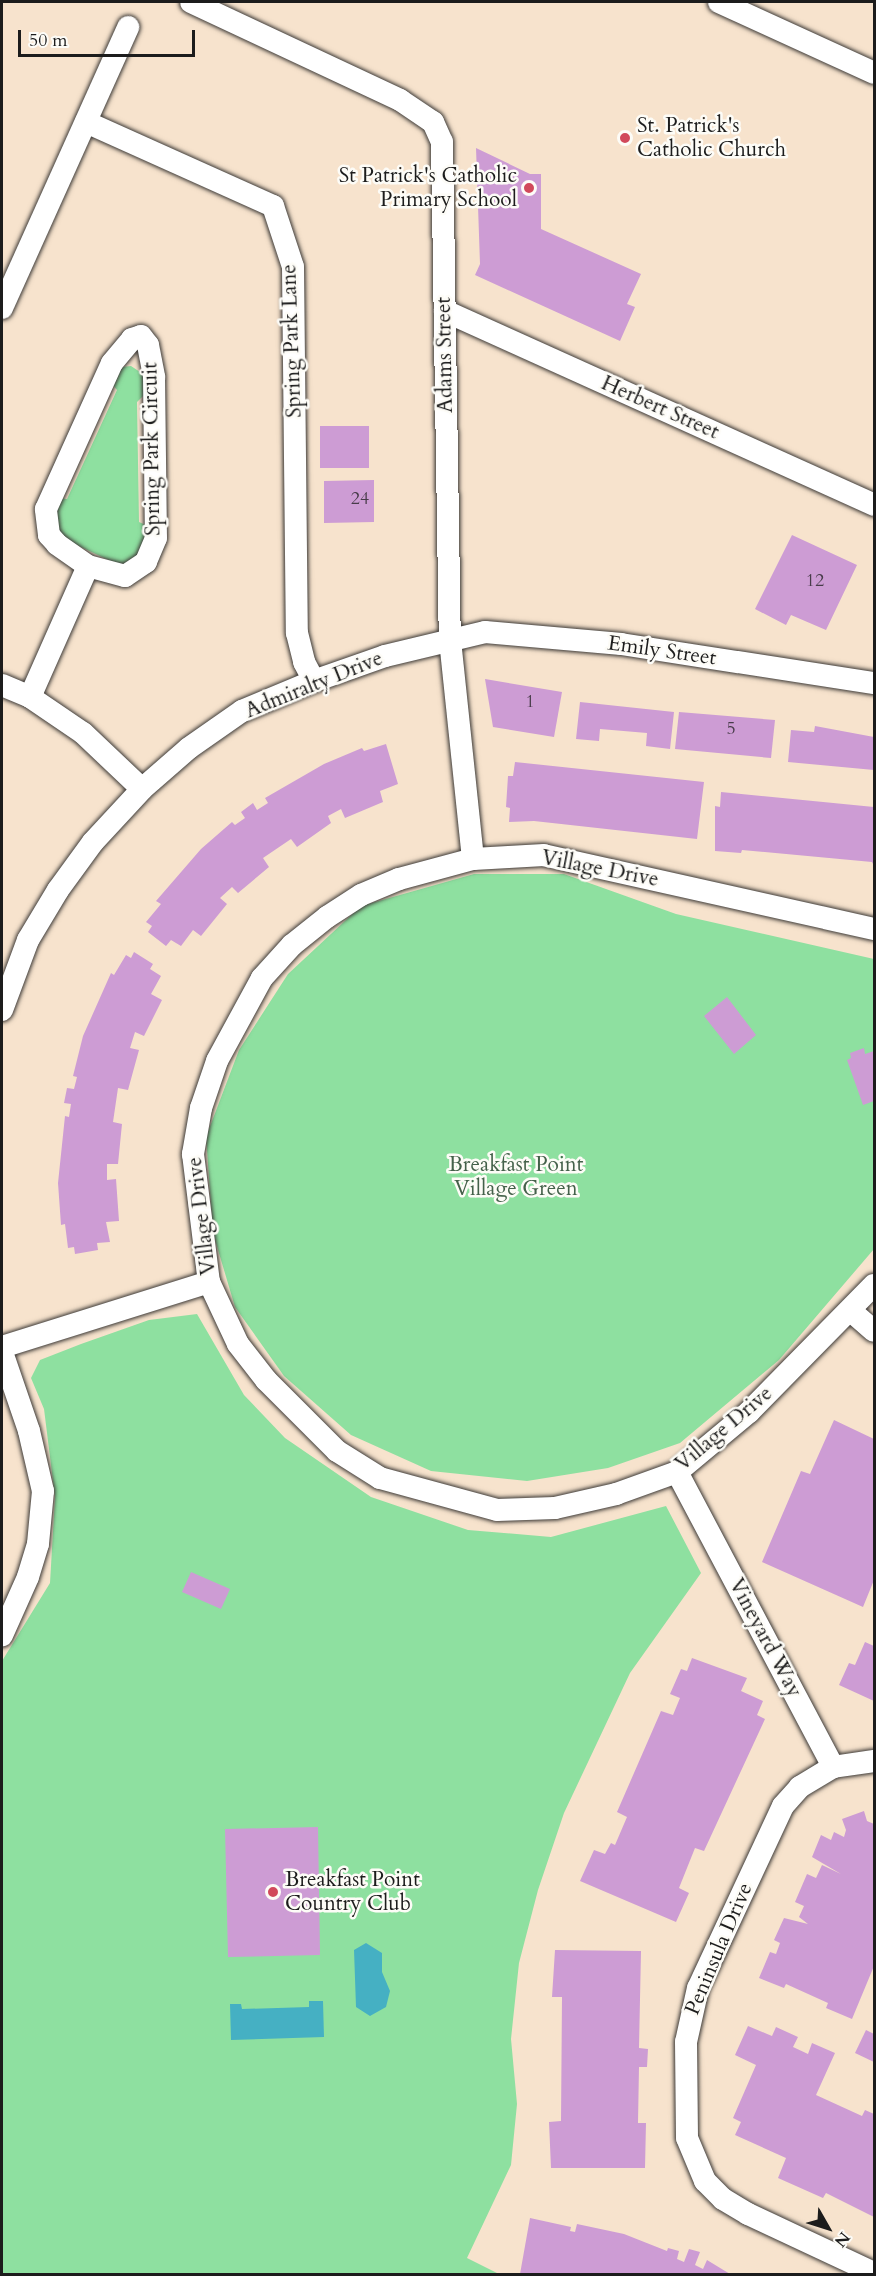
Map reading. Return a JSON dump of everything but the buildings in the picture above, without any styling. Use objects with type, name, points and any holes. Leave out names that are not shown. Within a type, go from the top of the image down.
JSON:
[{"type":"street","name":"Adams Street","points":[[191,2],[400,100],[434,122],[442,142],[450,640],[473,859]]},
{"type":"street","points":[[719,2],[874,73]]},
{"type":"street","points":[[2,309],[128,27]]},
{"type":"street","name":"Spring Park Lane","points":[[86,122],[273,206],[293,267],[297,633],[304,662],[314,681]]},
{"type":"street","name":"Herbert Street","points":[[445,311],[874,505]]},
{"type":"street","name":"Spring Park Circuit","points":[[141,336],[148,345],[154,377],[156,538],[146,562],[126,576],[88,566],[49,535],[46,509],[112,363],[132,339],[141,336]]},
{"type":"street","points":[[30,697],[88,566]]},
{"type":"street","name":"Emily Street","points":[[450,640],[485,632],[545,636],[874,683]]},
{"type":"street","name":"Admiralty Drive","points":[[2,1010],[28,940],[58,890],[93,842],[142,789],[189,748],[242,711],[314,681],[385,656],[450,640]]},
{"type":"street","points":[[2,685],[30,697],[83,733],[142,789]]},
{"type":"street","name":"Village Drive","points":[[874,928],[544,855],[473,859],[399,879],[361,895],[292,945],[262,978],[217,1061],[201,1108],[193,1154],[208,1282],[238,1344],[266,1380],[337,1451],[380,1478],[497,1510],[555,1508],[616,1494],[677,1472],[749,1412],[874,1285]]},
{"type":"street","points":[[2,1347],[208,1282]]},
{"type":"street","points":[[850,1311],[874,1331]]},
{"type":"street","points":[[2,1352],[29,1431],[43,1491],[38,1544],[2,1635]]},
{"type":"street","name":"Vineyard Way","points":[[677,1472],[833,1767]]},
{"type":"street","points":[[833,1767],[874,1761]]},
{"type":"street","name":"Peninsula Drive","points":[[833,1767],[800,1787],[783,1806],[698,1988],[686,2042],[687,2138],[705,2181],[723,2199],[874,2273]]},
{"type":"green space","points":[[131,366],[146,376],[147,392],[137,402],[139,522],[148,526],[147,549],[129,563],[119,565],[64,539],[56,531],[57,498],[67,499],[117,390],[112,384],[122,367]]},
{"type":"green space","name":"Breakfast Point Village Green","points":[[474,874],[564,874],[676,914],[874,959],[874,1249],[779,1360],[680,1443],[608,1468],[527,1481],[431,1471],[351,1435],[284,1376],[235,1307],[213,1233],[206,1137],[239,1050],[288,974],[361,906]]},
{"type":"green space","points":[[197,1314],[244,1395],[285,1438],[371,1497],[468,1530],[551,1537],[666,1506],[701,1573],[630,1673],[564,1813],[538,1890],[519,1963],[511,2039],[517,2104],[511,2165],[467,2258],[499,2274],[2,2274],[2,1661],[50,1583],[55,1497],[44,1409],[31,1378],[40,1360],[81,1344],[149,1320]]},
{"type":"water","points":[[366,1943],[382,1953],[382,1972],[390,1991],[386,2007],[370,2016],[356,2007],[354,1950]]},
{"type":"water","points":[[309,2001],[323,2001],[324,2037],[231,2040],[230,2004],[241,2004],[242,2009],[309,2007]]},
{"type":"place","name":"St. Patrick's Catholic Church","points":[[625,138]]},
{"type":"place","name":"St Patrick's Catholic Primary School","points":[[529,188]]},
{"type":"place","name":"Breakfast Point Country Club","points":[[273,1892]]}]
